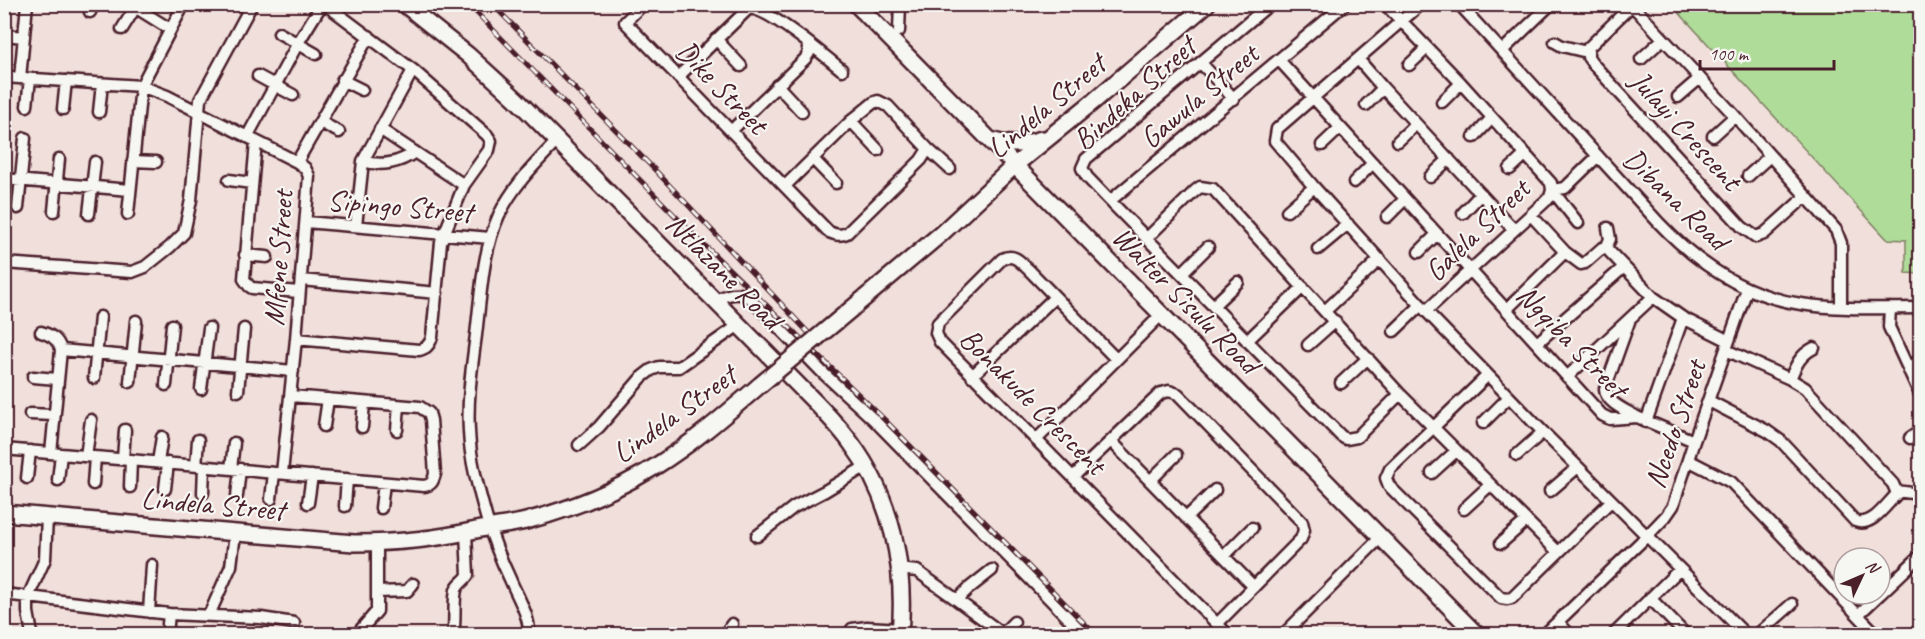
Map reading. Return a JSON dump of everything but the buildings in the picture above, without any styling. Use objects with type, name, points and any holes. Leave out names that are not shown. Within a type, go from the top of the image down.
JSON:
[{"type":"street","points":[[27,4],[24,37],[27,106]]},
{"type":"street","points":[[128,214],[141,86],[184,4]]},
{"type":"street","points":[[4,263],[126,272],[139,270],[179,239],[188,222],[197,111],[200,100],[252,4]]},
{"type":"street","points":[[296,339],[424,349],[430,342],[441,242],[464,185],[489,150],[491,141],[412,70],[323,4],[298,43],[275,86],[252,140],[252,183],[243,275],[249,286],[299,292]]},
{"type":"street","name":"Ntlazane Road","points":[[404,4],[494,78],[558,140],[740,325],[850,441],[866,466],[888,516],[897,551],[902,585],[900,632]]},
{"type":"street","name":"Dike Street","points":[[643,4],[625,22],[829,232],[840,236],[847,232],[927,154],[928,149]]},
{"type":"street","name":"Walter Sisulu Road","points":[[856,4],[1476,634]]},
{"type":"street","points":[[899,31],[900,4]]},
{"type":"street","name":"Lindela Street","points":[[4,513],[377,543],[466,533],[525,521],[597,497],[635,479],[693,441],[942,233],[1015,165],[1207,4]]},
{"type":"street","name":"Bindeka Street","points":[[1270,4],[1086,159],[1082,168],[1110,201],[1341,436],[1346,439],[1357,437],[1400,394]]},
{"type":"street","name":"Gawula Street","points":[[1110,201],[1345,4]]},
{"type":"street","points":[[1385,4],[1401,22]]},
{"type":"street","points":[[1422,4],[1277,129],[1275,137],[1278,147],[1424,308],[1509,397],[1745,634]]},
{"type":"street","name":"Dibana Road","points":[[1459,4],[1677,242],[1711,269],[1747,289],[1779,300],[1841,308],[1920,308]]},
{"type":"street","points":[[1555,42],[1587,52],[1592,42],[1631,5],[1735,116],[1834,227],[1840,238],[1841,308]]},
{"type":"street","points":[[122,30],[135,6],[170,29]]},
{"type":"street","points":[[1502,51],[1544,7]]},
{"type":"street","points":[[678,77],[748,9],[753,8],[766,14],[807,42],[842,70]]},
{"type":"street","name":"Galela Street","points":[[1395,331],[1471,270],[1550,197],[1552,190],[1551,183],[1526,154],[1401,22]]},
{"type":"street","points":[[279,33],[316,54]]},
{"type":"street","points":[[4,35],[24,37]]},
{"type":"street","points":[[297,162],[369,36]]},
{"type":"street","points":[[716,39],[741,66]]},
{"type":"street","points":[[1641,59],[1663,39]]},
{"type":"street","points":[[731,131],[805,59],[808,53],[807,42]]},
{"type":"street","points":[[1409,65],[1426,49]]},
{"type":"street","name":"Julayi Crescent","points":[[1587,52],[1593,64],[1747,232],[1756,237],[1764,234],[1806,196]]},
{"type":"street","points":[[1359,59],[1514,230]]},
{"type":"street","name":"Ngqiba Street","points":[[1280,60],[1602,415],[1610,420],[1642,420],[1694,441]]},
{"type":"street","points":[[1201,63],[1234,99]]},
{"type":"street","points":[[356,226],[363,161],[412,70]]},
{"type":"street","points":[[258,76],[293,95]]},
{"type":"street","points":[[4,77],[141,86]]},
{"type":"street","points":[[1678,97],[1700,78]]},
{"type":"street","points":[[342,80],[362,90]]},
{"type":"street","points":[[63,109],[66,81]]},
{"type":"street","points":[[1442,102],[1461,83]]},
{"type":"street","points":[[99,112],[102,84]]},
{"type":"street","points":[[777,85],[802,112]]},
{"type":"street","name":"Mfene Street","points":[[141,86],[197,111],[297,162],[305,168],[309,176],[291,396],[278,473],[271,499]]},
{"type":"street","points":[[1366,105],[1383,88]]},
{"type":"street","points":[[785,186],[851,121],[878,101],[888,106],[950,169]]},
{"type":"street","points":[[1713,136],[1735,116]]},
{"type":"street","points":[[1474,137],[1492,118]]},
{"type":"street","points":[[851,121],[878,150]]},
{"type":"street","points":[[320,122],[339,132]]},
{"type":"street","points":[[1398,141],[1416,124]]},
{"type":"street","points":[[1322,145],[1340,128]]},
{"type":"street","points":[[380,129],[464,185]]},
{"type":"street","points":[[18,208],[25,138]]},
{"type":"street","points":[[990,140],[1018,146],[1048,138]]},
{"type":"street","points":[[529,634],[527,620],[490,528],[473,466],[469,430],[474,349],[484,263],[490,238],[514,189],[558,140]]},
{"type":"street","points":[[363,161],[397,162],[415,152]]},
{"type":"street","name":"Galela Street","points":[[1509,169],[1526,154]]},
{"type":"street","points":[[1578,223],[1552,190],[1565,188],[1598,156]]},
{"type":"street","points":[[1748,176],[1770,156]]},
{"type":"street","points":[[54,211],[59,159]]},
{"type":"street","points":[[813,159],[836,183]]},
{"type":"street","points":[[1430,177],[1449,159]]},
{"type":"street","points":[[133,161],[156,162]]},
{"type":"street","points":[[89,214],[95,162]]},
{"type":"street","points":[[1354,182],[1372,163]]},
{"type":"street","points":[[4,179],[130,190]]},
{"type":"street","points":[[229,180],[252,183]]},
{"type":"street","points":[[1147,238],[1200,187],[1209,187],[1218,193],[1400,394],[1558,552]]},
{"type":"street","points":[[1287,211],[1314,188]]},
{"type":"street","points":[[1463,213],[1481,194]]},
{"type":"street","points":[[1387,217],[1405,199]]},
{"type":"street","points":[[1531,215],[1565,252],[1581,264],[1605,248],[1610,239],[1608,228]]},
{"type":"street","name":"Sipingo Street","points":[[306,222],[490,238]]},
{"type":"street","points":[[1318,249],[1348,224]]},
{"type":"street","points":[[1419,252],[1437,234]]},
{"type":"street","points":[[1182,273],[1208,247]]},
{"type":"street","points":[[1605,248],[1653,297],[1683,318],[1790,379],[1811,394],[1893,484],[1896,495],[1871,520],[1864,523],[1855,521],[1781,441],[1767,431],[1709,401]]},
{"type":"street","points":[[1507,309],[1565,252]]},
{"type":"street","points":[[245,255],[267,257]]},
{"type":"street","name":"Bonakude Crescent","points":[[1116,359],[1016,258],[1008,256],[1002,259],[938,323],[937,328],[936,337],[972,376],[1074,476],[1227,634]]},
{"type":"street","points":[[1325,310],[1380,259]]},
{"type":"street","points":[[1537,344],[1624,267]]},
{"type":"street","points":[[301,280],[437,293]]},
{"type":"street","points":[[1213,306],[1238,282]]},
{"type":"street","points":[[1247,341],[1303,286]]},
{"type":"street","name":"Ncedo Street","points":[[1545,634],[1647,536],[1673,506],[1747,289]]},
{"type":"street","points":[[715,301],[733,294],[749,297],[822,372],[873,419],[1084,634]]},
{"type":"street","points":[[972,376],[1055,297]]},
{"type":"street","points":[[1567,377],[1653,297]]},
{"type":"street","points":[[1890,308],[1889,327],[1920,394]]},
{"type":"street","points":[[1036,440],[1162,314]]},
{"type":"street","points":[[94,378],[100,317]]},
{"type":"street","points":[[1630,319],[1605,394],[1642,420],[1683,318]]},
{"type":"street","points":[[130,382],[136,321]]},
{"type":"street","points":[[1308,345],[1335,321]]},
{"type":"street","points":[[166,385],[172,325]]},
{"type":"street","points":[[579,445],[599,427],[642,377],[651,370],[659,367],[679,367],[740,325]]},
{"type":"street","points":[[201,388],[209,328]]},
{"type":"street","points":[[238,392],[244,330]]},
{"type":"street","points":[[41,332],[55,338],[61,350],[54,416],[58,480]]},
{"type":"street","points":[[1790,379],[1798,361],[1814,348]]},
{"type":"street","points":[[61,350],[292,371]]},
{"type":"street","points":[[1341,383],[1368,358]]},
{"type":"street","points":[[1909,371],[1920,359]]},
{"type":"street","points":[[1488,375],[1432,426],[1390,469],[1386,478],[1389,486],[1504,599],[1512,598],[1611,501]]},
{"type":"street","points":[[33,377],[57,378]]},
{"type":"street","points":[[1074,476],[1161,393],[1169,391],[1178,394],[1302,522],[1304,530],[1301,539],[1217,624]]},
{"type":"street","points":[[4,448],[384,483],[424,486],[432,483],[435,474],[429,413],[420,408],[291,396]]},
{"type":"street","points":[[1483,423],[1509,397]]},
{"type":"street","points":[[324,426],[328,399]]},
{"type":"street","points":[[362,427],[364,403]]},
{"type":"street","points":[[397,430],[399,406]]},
{"type":"street","points":[[30,414],[54,416]]},
{"type":"street","points":[[91,420],[93,484]]},
{"type":"street","points":[[125,430],[130,487]]},
{"type":"street","points":[[1910,438],[1920,431]]},
{"type":"street","points":[[1517,455],[1543,432]]},
{"type":"street","points":[[162,436],[165,489]]},
{"type":"street","points":[[198,440],[203,493]]},
{"type":"street","points":[[1111,441],[1254,587]]},
{"type":"street","points":[[234,443],[237,496]]},
{"type":"street","points":[[27,478],[30,451]]},
{"type":"street","points":[[1432,473],[1456,451]]},
{"type":"street","points":[[1150,481],[1176,455]]},
{"type":"street","points":[[1688,460],[1731,482],[1876,634]]},
{"type":"street","points":[[757,536],[794,507],[866,466]]},
{"type":"street","points":[[1550,491],[1578,467]]},
{"type":"street","points":[[309,502],[312,476]]},
{"type":"street","points":[[345,506],[347,479]]},
{"type":"street","points":[[381,508],[384,483]]},
{"type":"street","points":[[1464,509],[1490,485]]},
{"type":"street","points":[[1186,518],[1215,490]]},
{"type":"street","points":[[1896,491],[1920,494]]},
{"type":"street","points":[[32,634],[28,597],[45,559],[47,517]]},
{"type":"street","points":[[1501,543],[1526,521]]},
{"type":"street","points":[[1224,556],[1252,528]]},
{"type":"street","points":[[208,615],[231,566],[236,533]]},
{"type":"street","points":[[453,634],[457,587],[468,578],[466,533]]},
{"type":"street","points":[[1284,634],[1381,537]]},
{"type":"street","points":[[357,634],[377,611],[377,543]]},
{"type":"street","points":[[1892,583],[1920,556]]},
{"type":"street","points":[[149,612],[152,565]]},
{"type":"street","points":[[907,570],[917,571],[1003,634],[1014,622]]},
{"type":"street","points":[[957,600],[992,570]]},
{"type":"street","points":[[1620,632],[1650,598],[1680,570]]},
{"type":"street","points":[[377,591],[407,591],[413,584]]},
{"type":"street","points":[[4,594],[149,612],[261,618],[294,623]]},
{"type":"street","points":[[1650,598],[1685,634]]},
{"type":"street","points":[[1758,634],[1792,604]]},
{"type":"street","points":[[1858,615],[1867,606]]},
{"type":"street","points":[[167,634],[170,614]]},
{"type":"street","points":[[1558,622],[1569,634]]},
{"type":"street","points":[[725,634],[732,624]]},
{"type":"street","points":[[852,629],[867,627],[900,632]]},
{"type":"green space","points":[[1672,5],[1920,5],[1920,274],[1906,273],[1906,240],[1887,239]]},
{"type":"railway","points":[[468,4],[691,232],[885,420],[1095,634]]},
{"type":"railway","points":[[492,4],[655,170],[821,346]]}]
